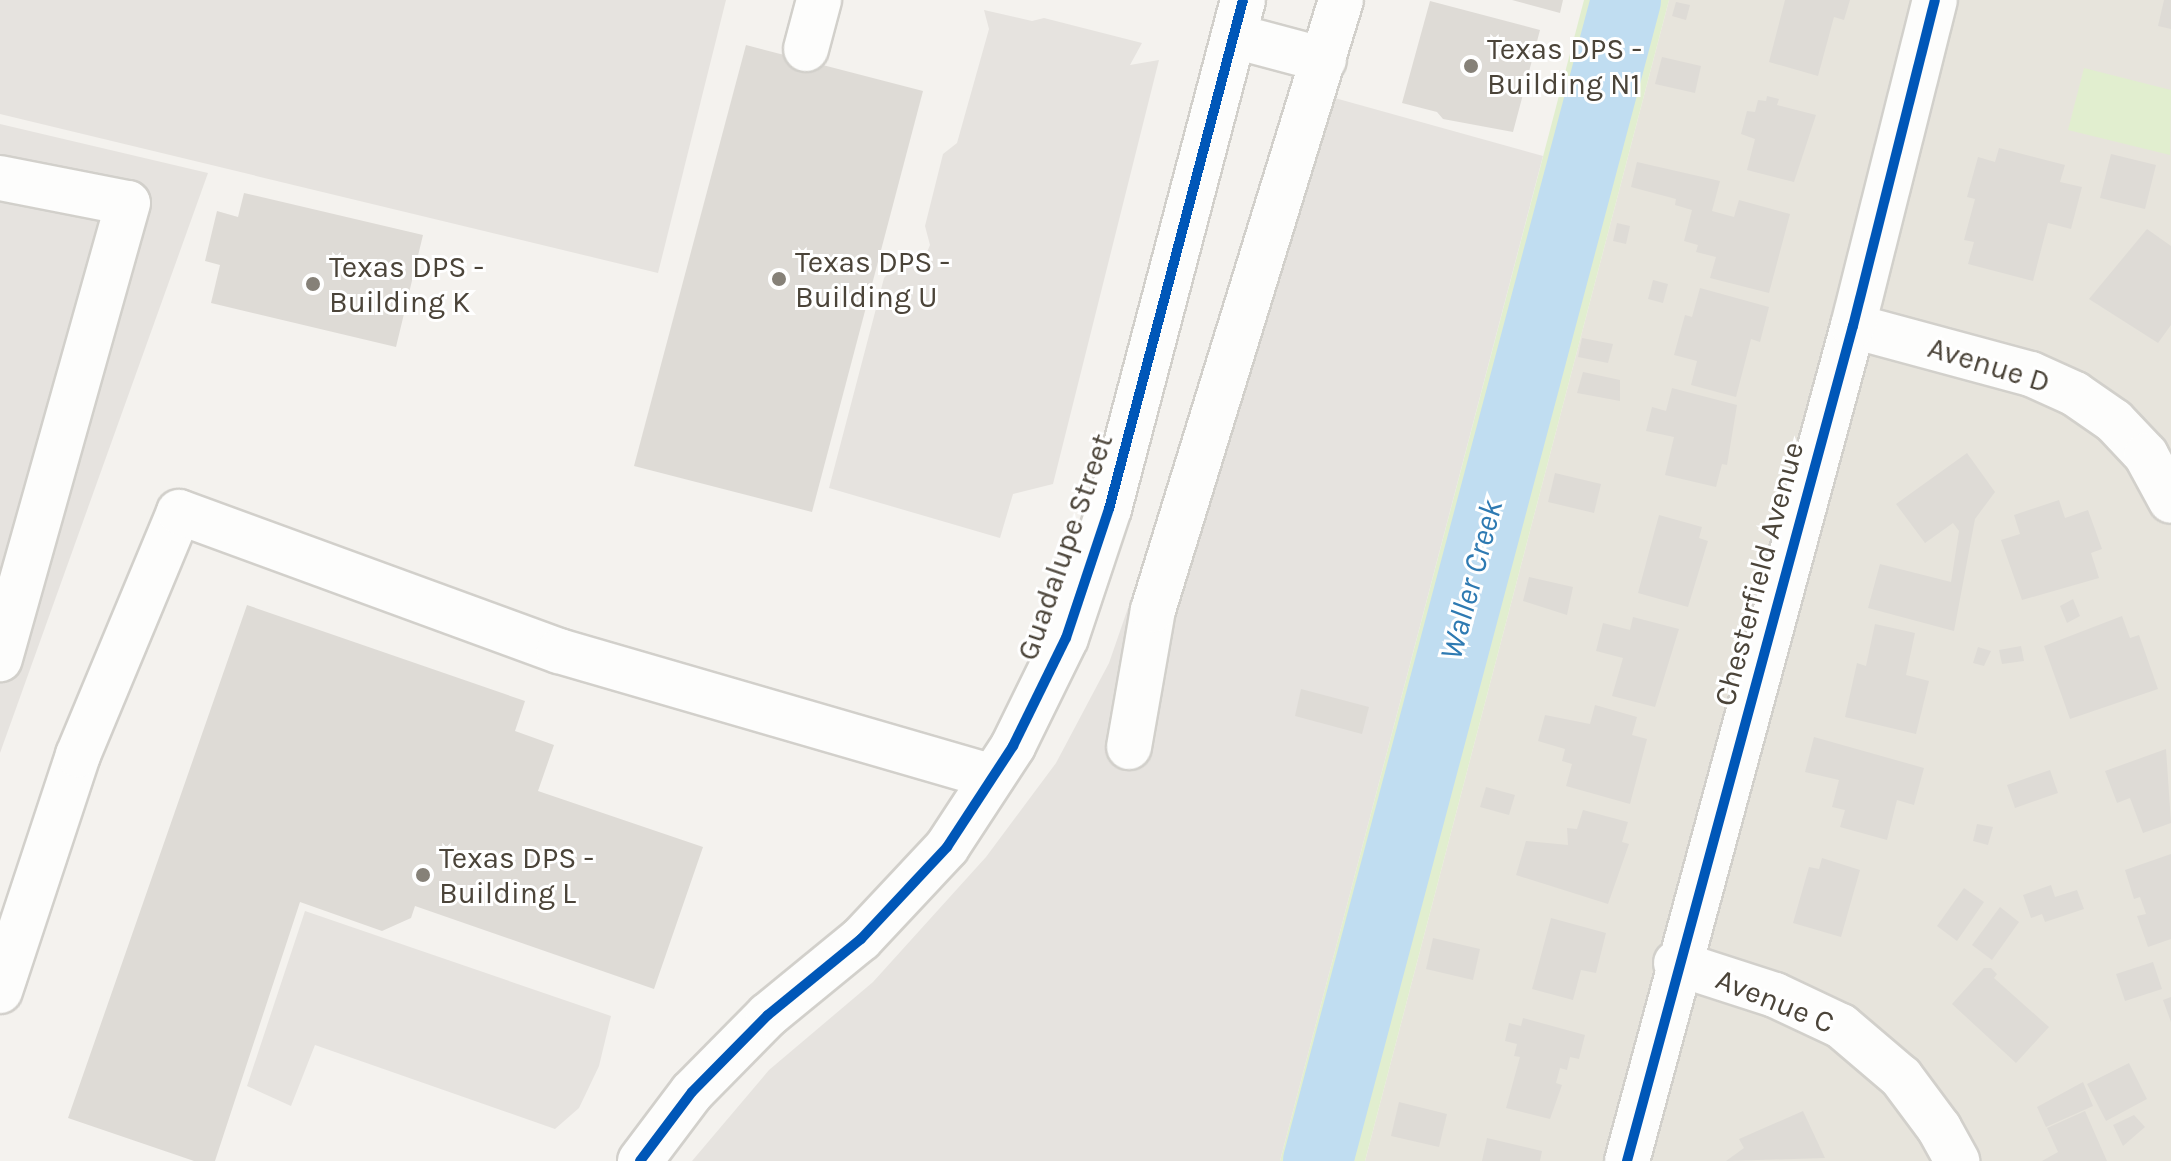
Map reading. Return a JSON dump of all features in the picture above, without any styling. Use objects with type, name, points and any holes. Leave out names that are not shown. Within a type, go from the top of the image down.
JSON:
[{"type":"street","points":[[806,49],[819,0]]},
{"type":"street","points":[[1129,747],[1153,610],[1341,0]]},
{"type":"street","name":"Chesterfield Avenue","points":[[1627,1161],[1676,963],[1853,326],[1935,0]]},
{"type":"street","points":[[1238,18],[1324,60]]},
{"type":"street","name":"Guadalupe Street","points":[[640,1161],[692,1092],[768,1015],[861,939],[947,847],[992,777],[1066,638],[1109,509],[1238,18]]},
{"type":"street","points":[[0,178],[128,203],[13,559],[0,659]]},
{"type":"street","name":"Avenue D","points":[[1853,326],[2031,374],[2075,394],[2114,421],[2146,455],[2171,501]]},
{"type":"street","points":[[0,991],[78,755],[179,512],[559,651],[992,777]]},
{"type":"street","name":"Avenue C","points":[[1676,963],[1775,995],[1841,1026],[1901,1077],[1939,1128],[1957,1161]]},
{"type":"shaded area","points":[[0,0],[726,0],[658,273],[0,114]]},
{"type":"shaded area","points":[[1669,0],[2171,0],[2171,1161],[1365,1161]]},
{"type":"shaded area","points":[[984,10],[1032,21],[1044,18],[1142,43],[1130,65],[1159,60],[1053,484],[1013,494],[1000,538],[829,488],[884,278],[892,269],[925,257],[930,245],[925,226],[943,154],[957,143],[989,29]]},
{"type":"shaded area","points":[[1324,95],[1543,156],[1280,1161],[692,1161],[769,1070],[873,982],[986,857],[1056,763],[1109,663],[1128,608],[1163,617]]},
{"type":"shaded area","points":[[0,124],[208,173],[0,753]]},
{"type":"shaded area","points":[[305,911],[611,1016],[599,1066],[579,1108],[555,1129],[315,1045],[291,1106],[247,1086]]},
{"type":"green space","points":[[1584,0],[1669,0],[1365,1161],[1280,1161]]},
{"type":"green space","points":[[2084,68],[2171,90],[2170,155],[2068,130]]},
{"type":"building","points":[[1512,0],[1563,0],[1560,13]]},
{"type":"building","points":[[1785,0],[1850,0],[1844,20],[1834,17],[1818,76],[1769,62]]},
{"type":"building","points":[[2164,0],[2171,0],[2171,29],[2158,26]]},
{"type":"building","name":"Texas DPS - Building N1","points":[[1430,1],[1540,30],[1513,132],[1443,119],[1437,112],[1402,103]]},
{"type":"building","points":[[1676,2],[1690,5],[1686,20],[1672,16]]},
{"type":"building","name":"Texas DPS - Building U","points":[[746,45],[923,91],[812,512],[634,466]]},
{"type":"building","points":[[1662,57],[1701,66],[1695,93],[1655,84]]},
{"type":"building","points":[[1767,96],[1779,99],[1777,105],[1816,115],[1794,182],[1747,170],[1755,139],[1741,134],[1747,111],[1755,112],[1758,100],[1766,101]]},
{"type":"building","points":[[1999,148],[2065,165],[2060,182],[2082,187],[2071,229],[2048,223],[2033,281],[1968,264],[1974,242],[1964,240],[1975,199],[1967,197],[1978,157],[1995,162]]},
{"type":"building","points":[[2111,154],[2156,165],[2145,209],[2100,198]]},
{"type":"building","points":[[1637,162],[1720,181],[1712,211],[1734,217],[1739,200],[1790,214],[1769,293],[1710,278],[1716,257],[1696,252],[1698,245],[1684,241],[1692,210],[1675,205],[1676,199],[1631,187]]},
{"type":"building","name":"Texas DPS - Building K","points":[[244,193],[423,235],[396,347],[211,303],[220,265],[205,261],[217,211],[238,217]]},
{"type":"building","points":[[1617,223],[1630,226],[1626,244],[1613,241]]},
{"type":"building","points":[[2147,229],[2171,246],[2171,325],[2158,343],[2089,299]]},
{"type":"building","points":[[1653,280],[1668,284],[1663,303],[1648,299]]},
{"type":"building","points":[[1700,288],[1769,307],[1760,342],[1751,339],[1736,397],[1691,385],[1697,361],[1674,355],[1685,315],[1692,317]]},
{"type":"building","points":[[1582,338],[1613,344],[1608,363],[1578,357]]},
{"type":"building","points":[[1583,372],[1620,380],[1620,401],[1577,393]]},
{"type":"building","points":[[1672,388],[1737,405],[1727,465],[1722,464],[1716,487],[1665,475],[1674,437],[1646,431],[1652,407],[1666,411]]},
{"type":"building","points":[[1967,453],[1995,492],[1975,519],[1954,631],[1868,608],[1880,564],[1951,582],[1959,531],[1953,523],[1925,543],[1896,504]]},
{"type":"building","points":[[1555,473],[1601,484],[1594,513],[1548,502]]},
{"type":"building","points":[[2059,500],[2065,518],[2088,510],[2102,549],[2091,553],[2099,578],[2022,600],[2001,540],[2020,534],[2014,515]]},
{"type":"building","points":[[1659,515],[1702,527],[1699,538],[1708,541],[1688,607],[1638,593]]},
{"type":"building","points":[[1529,577],[1573,587],[1567,615],[1523,601]]},
{"type":"building","points":[[2073,599],[2080,616],[2067,623],[2060,606]]},
{"type":"building","name":"Texas DPS - Building L","points":[[247,605],[525,701],[515,731],[554,745],[538,791],[703,847],[654,989],[415,906],[411,918],[382,931],[300,902],[215,1161],[194,1161],[68,1118]]},
{"type":"building","points":[[2122,616],[2130,638],[2139,635],[2158,689],[2070,719],[2044,646]]},
{"type":"building","points":[[1633,617],[1679,629],[1655,707],[1612,696],[1623,658],[1596,651],[1603,623],[1630,630]]},
{"type":"building","points":[[1875,624],[1915,633],[1906,675],[1929,681],[1916,734],[1845,717],[1857,663],[1866,666]]},
{"type":"building","points":[[2021,646],[2024,661],[2002,664],[1999,650]]},
{"type":"building","points":[[1978,647],[1991,651],[1984,666],[1973,663]]},
{"type":"building","points":[[1301,689],[1369,707],[1362,734],[1295,716]]},
{"type":"building","points":[[1595,705],[1637,717],[1632,735],[1647,739],[1630,804],[1566,786],[1572,764],[1562,761],[1565,749],[1538,741],[1545,715],[1590,724]]},
{"type":"building","points":[[1814,737],[1924,768],[1914,805],[1897,800],[1887,840],[1840,827],[1845,810],[1832,807],[1839,780],[1805,772]]},
{"type":"building","points":[[2166,749],[2171,823],[2143,833],[2130,798],[2117,803],[2105,771]]},
{"type":"building","points":[[2050,770],[2058,793],[2015,808],[2007,785]]},
{"type":"building","points":[[1486,787],[1515,795],[1509,815],[1480,807]]},
{"type":"building","points":[[1583,810],[1628,822],[1622,842],[1629,844],[1608,904],[1516,875],[1526,841],[1568,845],[1567,828],[1577,829]]},
{"type":"building","points":[[1977,824],[1993,827],[1988,845],[1973,841]]},
{"type":"building","points":[[2171,854],[2171,939],[2148,947],[2137,916],[2146,914],[2140,897],[2134,899],[2125,870]]},
{"type":"building","points":[[1822,858],[1860,870],[1841,937],[1793,923],[1809,867],[1819,869]]},
{"type":"building","points":[[2051,885],[2055,897],[2077,890],[2084,909],[2045,922],[2042,914],[2031,918],[2023,895]]},
{"type":"building","points":[[1964,888],[1984,902],[1957,941],[1937,926]]},
{"type":"building","points":[[2000,907],[2019,922],[1992,960],[1972,945]]},
{"type":"building","points":[[1551,918],[1606,933],[1596,973],[1581,970],[1573,1000],[1532,989]]},
{"type":"building","points":[[1433,938],[1480,949],[1473,980],[1426,969]]},
{"type":"building","points":[[2153,962],[2162,989],[2125,1001],[2116,974]]},
{"type":"building","points":[[1984,968],[1991,968],[1997,974],[1994,978],[2049,1027],[2016,1063],[1952,1004]]},
{"type":"building","points":[[2171,997],[2171,1022],[2163,1000]]},
{"type":"building","points":[[1523,1018],[1585,1035],[1579,1059],[1570,1057],[1567,1070],[1560,1068],[1556,1083],[1562,1085],[1550,1119],[1506,1108],[1520,1057],[1514,1056],[1517,1044],[1505,1041],[1509,1023],[1521,1026]]},
{"type":"building","points":[[2129,1063],[2147,1099],[2106,1121],[2087,1084]]},
{"type":"building","points":[[2083,1082],[2093,1106],[2046,1127],[2037,1107]]},
{"type":"building","points":[[1399,1102],[1447,1114],[1439,1147],[1391,1136]]},
{"type":"building","points":[[1803,1111],[1825,1158],[1726,1161],[1744,1148],[1739,1139]]},
{"type":"building","points":[[2085,1111],[2107,1161],[2042,1161],[2058,1152],[2047,1128]]},
{"type":"building","points":[[2134,1115],[2145,1127],[2123,1146],[2113,1125]]},
{"type":"building","points":[[1487,1138],[1542,1151],[1540,1161],[1482,1161]]},
{"type":"waterway","name":"Waller Creek","points":[[1318,1161],[1626,0]]},
{"type":"cycle path","points":[[640,1161],[692,1092],[768,1015],[861,939],[947,847],[1013,746],[1066,638],[1109,509],[1243,0]]},
{"type":"cycle path","points":[[1627,1161],[1853,326],[1935,0]]},
{"type":"place","name":"Texas DPS - Building N1","points":[[1471,66]]},
{"type":"place","name":"Texas DPS - Building U","points":[[779,279]]},
{"type":"place","name":"Texas DPS - Building K","points":[[313,284]]},
{"type":"place","name":"Texas DPS - Building L","points":[[423,875]]}]
